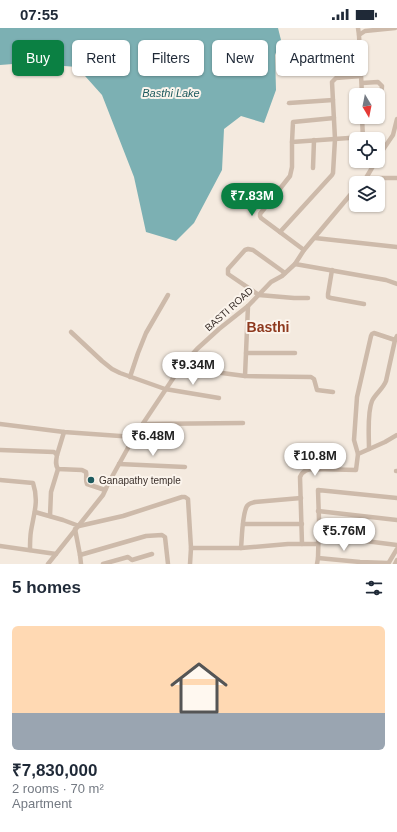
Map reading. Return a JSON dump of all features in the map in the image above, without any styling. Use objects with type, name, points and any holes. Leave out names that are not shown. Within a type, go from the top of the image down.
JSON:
[{"type":"street","points":[[358,28],[359,40]]},
{"type":"street","points":[[359,35],[365,31],[395,28]]},
{"type":"street","points":[[280,232],[333,173],[335,139],[332,82],[336,78],[361,76],[362,88]]},
{"type":"street","points":[[362,83],[378,82],[382,86],[382,88]]},
{"type":"street","points":[[288,103],[333,100]]},
{"type":"street","points":[[304,250],[261,218],[260,214],[290,176],[292,167],[293,122],[334,118]]},
{"type":"street","points":[[385,147],[393,135],[397,119]]},
{"type":"street","points":[[292,142],[349,138]]},
{"type":"street","points":[[313,168],[314,140]]},
{"type":"street","points":[[385,178],[397,178]]},
{"type":"street","name":"BASTI ROAD","points":[[79,526],[102,495],[134,437],[165,389],[183,365],[197,349],[219,329],[248,306],[264,288],[295,264],[304,250],[349,197]]},
{"type":"street","points":[[315,238],[397,247]]},
{"type":"street","points":[[285,273],[253,250],[248,249],[245,250],[228,269],[228,274],[259,295],[308,298]]},
{"type":"street","points":[[295,264],[386,280],[397,284]]},
{"type":"street","points":[[332,270],[328,296],[331,298],[364,304]]},
{"type":"street","points":[[130,377],[146,333],[168,295]]},
{"type":"street","points":[[245,376],[248,306]]},
{"type":"street","points":[[71,332],[112,369],[165,389],[218,398]]},
{"type":"street","points":[[302,544],[300,477],[304,471],[308,469],[356,470],[358,454],[354,440],[357,397],[371,336],[374,333],[396,338],[386,381],[372,401],[369,411],[369,449]]},
{"type":"street","points":[[246,353],[295,353]]},
{"type":"street","points":[[183,365],[245,376],[311,377],[314,379],[317,390],[333,392]]},
{"type":"street","points":[[143,424],[243,423]]},
{"type":"street","points":[[0,424],[64,432],[134,437]]},
{"type":"street","points":[[50,516],[51,492],[58,469],[56,467],[57,455],[64,432]]},
{"type":"street","points":[[358,454],[397,435]]},
{"type":"street","points":[[0,450],[54,452],[57,455]]},
{"type":"street","points":[[119,464],[185,467]]},
{"type":"street","points":[[58,469],[82,470],[86,472],[87,484],[105,490]]},
{"type":"street","points":[[0,480],[33,483],[36,492],[36,504],[31,531],[30,550]]},
{"type":"street","points":[[317,564],[318,490],[397,498]]},
{"type":"street","points":[[48,564],[75,529],[79,526],[123,516],[186,497],[188,499],[191,548],[190,564]]},
{"type":"street","points":[[241,548],[245,510],[250,503],[301,498]]},
{"type":"street","points":[[318,511],[397,520]]},
{"type":"street","points":[[35,512],[79,526]]},
{"type":"street","points":[[243,524],[302,524]]},
{"type":"street","points":[[75,529],[81,564]]},
{"type":"street","points":[[80,555],[146,536],[162,535],[165,537],[168,564]]},
{"type":"street","points":[[318,535],[397,545]]},
{"type":"street","points":[[191,548],[241,548],[288,544],[318,544]]},
{"type":"street","points":[[0,546],[56,554]]},
{"type":"street","points":[[318,558],[388,563],[397,549]]},
{"type":"street","points":[[103,564],[128,557],[132,560],[152,554]]},
{"type":"street","points":[[395,564],[397,560]]},
{"type":"water","name":"Basthi Lake","points":[[0,28],[278,28],[281,40],[276,40],[276,90],[264,123],[241,116],[224,129],[222,170],[194,223],[176,241],[146,232],[134,177],[102,95],[85,76],[130,76],[130,40],[72,40],[72,67],[64,66],[64,40],[12,40],[12,64],[0,65]]},
{"type":"place","name":"Ganapathy temple","points":[[91,480]]},
{"type":"district","name":"Basthi","points":[[268,327]]}]
